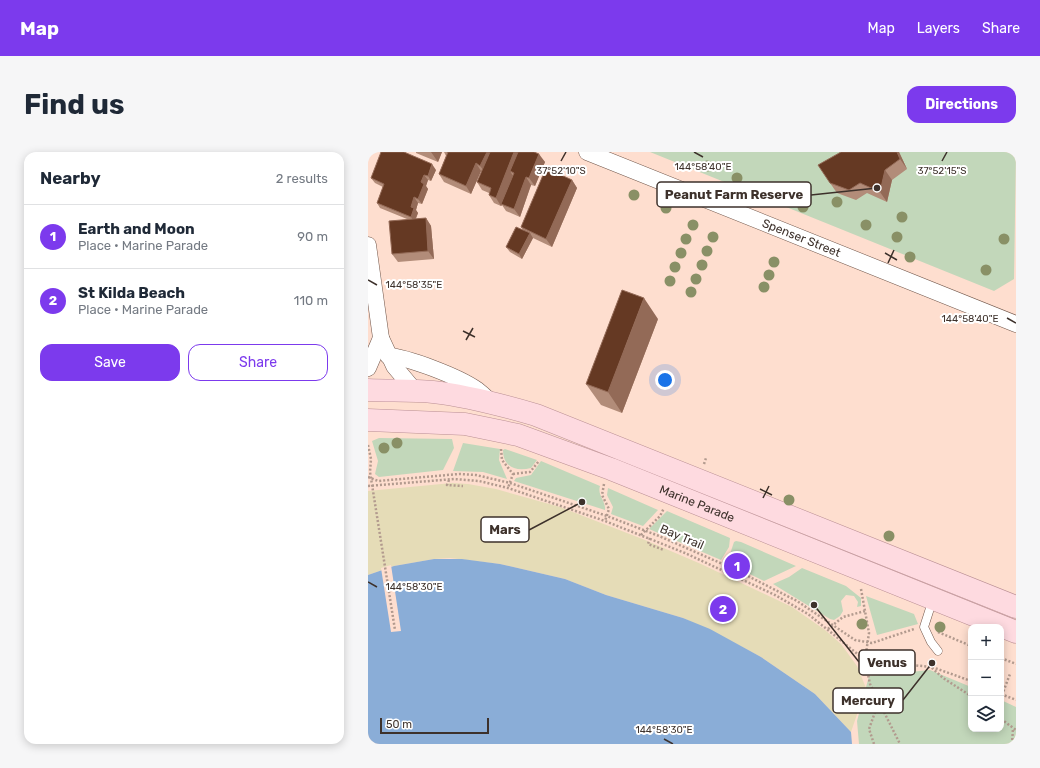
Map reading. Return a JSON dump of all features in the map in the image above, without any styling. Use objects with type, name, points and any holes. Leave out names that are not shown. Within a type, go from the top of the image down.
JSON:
[{"type":"main road","name":"Marine Parade","points":[[368,390],[415,391],[455,395],[491,402],[536,415],[1016,607]]},
{"type":"main road","name":"Marine Parade","points":[[368,420],[465,424],[518,435],[611,469],[1016,632]]},
{"type":"street","name":"Spenser Street","points":[[587,152],[1016,324]]},
{"type":"street","points":[[368,245],[381,338],[388,356],[397,371],[415,391]]},
{"type":"street","points":[[368,368],[381,338]]},
{"type":"street","name":"Marine Parade","points":[[388,356],[401,357],[460,381],[475,388],[491,402]]},
{"type":"lane","points":[[933,599],[924,627],[931,642],[938,651]]},
{"type":"path","points":[[368,444],[371,459],[370,472],[395,630]]},
{"type":"path","points":[[502,446],[502,460],[513,474]]},
{"type":"path","points":[[513,474],[530,472],[540,460]]},
{"type":"path","name":"Bay Trail","points":[[368,477],[378,481],[459,474],[476,475],[510,483],[644,530],[734,569],[797,601],[855,640],[869,643]]},
{"type":"path","points":[[508,488],[513,474]]},
{"type":"path","points":[[448,480],[447,485],[463,486]]},
{"type":"path","points":[[368,486],[448,480],[479,481],[508,488],[641,534],[775,595],[808,614],[865,660],[931,667],[968,680]]},
{"type":"path","points":[[604,484],[602,495],[609,506],[605,521]]},
{"type":"path","points":[[641,534],[660,516],[664,508]]},
{"type":"path","points":[[650,538],[648,544],[664,550]]},
{"type":"path","points":[[861,588],[869,633],[869,643],[865,660],[870,684],[900,744]]},
{"type":"path","points":[[828,629],[849,615],[865,611]]},
{"type":"path","points":[[869,643],[924,627],[968,645]]},
{"type":"path","points":[[1004,659],[1016,664]]},
{"type":"path","points":[[931,667],[943,678],[968,694]]},
{"type":"path","points":[[1004,689],[1010,674]]},
{"type":"path","points":[[1004,695],[1016,700]]},
{"type":"path","points":[[874,744],[869,729],[879,701]]},
{"type":"path","points":[[1004,721],[1014,729],[1012,744]]},
{"type":"green space","points":[[650,152],[1016,152],[1014,279],[994,291]]},
{"type":"green space","points":[[379,438],[452,439],[454,448],[443,470],[379,477],[375,474],[378,461],[372,441]]},
{"type":"green space","points":[[463,443],[500,449],[499,460],[507,479],[483,472],[453,471]]},
{"type":"green space","points":[[505,449],[537,460],[531,468],[516,469],[511,467],[505,461],[503,450]]},
{"type":"green space","points":[[541,461],[600,486],[599,489],[605,510],[514,481],[516,478],[531,475]]},
{"type":"green space","points":[[608,488],[658,510],[643,526],[611,514],[613,507],[607,495]]},
{"type":"green space","points":[[667,511],[730,538],[729,547],[721,560],[649,529]]},
{"type":"green space","points":[[736,541],[796,566],[764,581],[725,562],[729,557],[734,542]]},
{"type":"green space","points":[[802,568],[846,586],[861,598],[861,606],[857,607],[858,602],[854,596],[846,595],[841,601],[843,611],[840,616],[834,620],[830,619],[773,584],[789,577]]},
{"type":"green space","points":[[866,596],[914,614],[918,624],[877,635]]},
{"type":"green space","points":[[930,670],[968,686],[968,732],[1004,732],[1004,701],[1016,707],[1016,744],[859,744],[857,721],[869,676]]},
{"type":"sand","points":[[452,483],[496,489],[560,507],[645,540],[701,564],[792,607],[825,630],[841,644],[857,666],[866,688],[851,732],[815,694],[761,657],[683,618],[606,595],[565,579],[500,564],[450,558],[434,559],[394,566],[368,575],[368,491]]},
{"type":"water","points":[[434,559],[462,559],[500,564],[565,579],[606,595],[683,618],[710,629],[761,657],[815,694],[851,732],[852,744],[368,744],[368,575],[394,566]]},
{"type":"pier","points":[[391,565],[401,631],[391,632],[381,568]]},
{"type":"building","points":[[381,152],[404,152],[432,164],[428,176],[424,175],[421,182],[424,184],[418,199],[414,197],[411,207],[414,208],[411,217],[377,203],[384,184],[371,178]]},
{"type":"building","points":[[448,152],[487,152],[480,166],[476,163],[466,186],[439,174]]},
{"type":"building","points":[[490,152],[514,152],[496,198],[489,195],[491,188],[477,182]]},
{"type":"building","points":[[518,152],[534,152],[539,154],[529,178],[526,177],[514,209],[501,204],[514,173],[510,171]]},
{"type":"building","points":[[841,152],[897,152],[900,159],[885,170],[880,192],[860,183],[849,190],[830,183],[818,165]]},
{"type":"building","points":[[546,168],[572,180],[546,239],[521,227]]},
{"type":"building","points":[[426,218],[428,251],[392,254],[389,221]]},
{"type":"building","points":[[516,227],[530,233],[519,254],[506,247]]},
{"type":"building","points":[[622,290],[644,298],[608,392],[586,384]]},
{"type":"place","name":"Peanut Farm Reserve","points":[[877,188]]},
{"type":"place","name":"Mars","points":[[582,502]]},
{"type":"place","name":"Earth and Moon","points":[[737,566]]},
{"type":"place","name":"Venus","points":[[814,605]]},
{"type":"place","name":"St Kilda Beach","points":[[723,609]]},
{"type":"place","name":"Mercury","points":[[932,663]]}]
